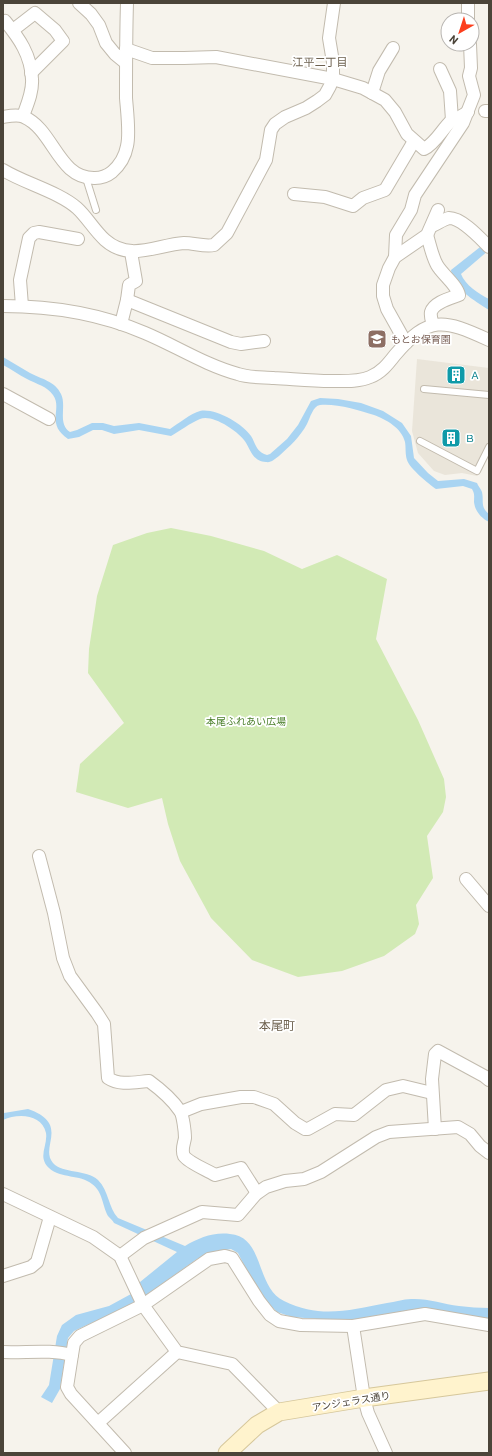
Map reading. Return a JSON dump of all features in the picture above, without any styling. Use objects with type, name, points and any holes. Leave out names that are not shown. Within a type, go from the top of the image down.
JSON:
[{"type":"street","points":[[79,3],[99,24],[106,43],[115,54],[126,63]]},
{"type":"street","points":[[3,117],[23,116],[38,126],[46,135],[62,160],[72,171],[86,178],[98,178],[109,174],[121,163],[128,144],[126,63],[127,3]]},
{"type":"street","points":[[3,170],[60,197],[77,208],[95,230],[107,241],[122,250],[139,252],[185,243],[210,246],[214,245],[223,238],[266,160],[271,130],[275,124],[306,108],[325,95],[333,79],[333,62],[329,38],[334,3]]},
{"type":"street","points":[[12,30],[35,13],[55,30],[63,41],[31,74]]},
{"type":"street","points":[[3,22],[5,21],[19,38],[27,53],[32,87],[23,116]]},
{"type":"street","points":[[372,93],[379,71],[393,48]]},
{"type":"street","points":[[126,49],[152,58],[216,57],[333,79],[363,88],[386,100],[408,134],[424,149],[431,146],[444,127],[452,120],[468,112]]},
{"type":"street","points":[[395,257],[396,235],[411,210],[415,195],[463,123],[468,112],[474,95],[469,76],[471,68],[470,52]]},
{"type":"street","points":[[440,70],[450,91],[452,120]]},
{"type":"street","points":[[294,194],[325,197],[353,206],[363,198],[385,190],[392,181],[414,141]]},
{"type":"street","points":[[433,325],[431,313],[434,307],[439,303],[459,295],[458,290],[437,264],[429,231],[438,210]]},
{"type":"street","points":[[406,343],[390,315],[383,296],[382,285],[395,257],[448,218],[461,222],[486,244]]},
{"type":"street","points":[[22,306],[20,280],[30,238],[34,233],[39,232],[78,239]]},
{"type":"street","points":[[121,324],[129,285],[136,282],[131,252]]},
{"type":"street","points":[[127,300],[231,342],[241,344],[264,341]]},
{"type":"street","points":[[3,306],[52,309],[95,316],[145,333],[220,369],[240,375],[268,377],[331,381],[352,381],[370,378],[381,371],[414,335],[433,325],[450,325],[470,331],[489,340]]},
{"type":"street","points":[[3,394],[50,419]]},
{"type":"street","points":[[39,856],[64,958],[70,976],[104,1024],[108,1078],[120,1084],[149,1081],[160,1089],[181,1112],[185,1137],[183,1152],[185,1157],[215,1175],[241,1168],[258,1193]]},
{"type":"street","points":[[466,879],[489,906]]},
{"type":"street","points":[[435,1129],[432,1078],[435,1054],[438,1051],[489,1080]]},
{"type":"street","points":[[181,1112],[201,1104],[241,1097],[254,1097],[274,1104],[295,1124],[302,1128],[308,1129],[335,1114],[354,1115],[386,1090],[403,1086],[432,1093]]},
{"type":"street","points":[[120,1256],[144,1238],[202,1212],[238,1215],[258,1193],[266,1187],[286,1181],[304,1179],[321,1172],[376,1137],[389,1132],[458,1127],[470,1134],[480,1146],[489,1153]]},
{"type":"street","points":[[3,1194],[93,1237],[120,1256],[143,1303],[177,1352],[232,1364],[279,1412]]},
{"type":"street","points":[[3,1276],[31,1267],[37,1262],[50,1216]]},
{"type":"street","points":[[125,1453],[71,1394],[68,1387],[68,1354],[80,1336],[143,1303],[209,1259],[225,1256],[232,1258],[259,1302],[279,1321],[301,1325],[353,1326],[425,1314],[489,1325]]},
{"type":"street","points":[[353,1326],[364,1398],[368,1413],[386,1453]]},
{"type":"street","points":[[3,1352],[28,1351],[68,1354]]},
{"type":"street","points":[[98,1423],[177,1352]]},
{"type":"street","name":"アンジェラス通り","points":[[227,1453],[257,1425],[279,1412],[364,1398],[489,1381]]},
{"type":"lane","points":[[86,178],[96,210]]},
{"type":"lane","points":[[424,389],[489,395]]},
{"type":"lane","points":[[420,441],[477,471],[489,447]]},
{"type":"shaded area","points":[[417,359],[489,368],[489,454],[477,476],[462,473],[445,475],[434,471],[418,453],[412,431]]},
{"type":"green space","name":"本尾ふれあい広場","points":[[171,528],[211,536],[264,551],[302,569],[337,555],[387,579],[376,639],[418,720],[444,779],[446,797],[443,812],[427,836],[433,878],[416,905],[419,924],[415,934],[384,956],[342,971],[298,977],[252,960],[211,918],[180,861],[168,824],[162,798],[128,808],[76,792],[80,764],[124,723],[88,673],[89,649],[97,596],[113,545],[147,533]]},
{"type":"water","points":[[489,240],[489,250],[461,274],[469,285],[489,299],[489,310],[471,298],[455,283],[451,270]]},
{"type":"water","points":[[3,357],[55,386],[63,399],[64,424],[70,432],[92,423],[103,423],[114,426],[139,423],[170,429],[193,414],[200,411],[206,411],[220,414],[241,426],[251,436],[258,450],[267,455],[287,439],[298,425],[311,401],[320,398],[361,403],[383,411],[402,423],[411,436],[414,458],[438,481],[464,479],[477,483],[482,492],[484,509],[489,514],[489,522],[477,511],[472,489],[463,486],[436,489],[420,476],[411,467],[407,460],[405,442],[397,428],[374,415],[340,406],[320,405],[315,408],[304,429],[294,441],[279,456],[270,462],[261,461],[254,457],[244,440],[230,428],[217,421],[205,418],[200,419],[171,436],[139,430],[114,434],[102,430],[93,430],[79,437],[68,439],[57,427],[56,400],[51,392],[45,387],[3,365]]},
{"type":"water","points":[[28,1109],[41,1115],[48,1122],[51,1128],[49,1150],[53,1163],[63,1169],[87,1174],[98,1180],[102,1184],[112,1209],[118,1218],[185,1246],[201,1238],[218,1234],[230,1234],[241,1237],[249,1244],[255,1253],[268,1285],[275,1294],[284,1301],[297,1307],[310,1310],[335,1311],[360,1308],[405,1299],[423,1299],[459,1306],[489,1308],[489,1321],[425,1310],[411,1310],[372,1318],[343,1321],[292,1317],[277,1312],[265,1300],[252,1281],[238,1253],[231,1249],[210,1253],[197,1259],[135,1303],[74,1331],[68,1338],[60,1389],[52,1403],[41,1397],[49,1385],[57,1336],[62,1325],[76,1315],[109,1306],[131,1294],[140,1282],[177,1252],[114,1223],[106,1212],[96,1187],[87,1181],[59,1174],[49,1168],[43,1156],[46,1133],[40,1122],[29,1117],[22,1116],[15,1116],[3,1120],[4,1113]]},
{"type":"place","name":"もとお保育園","points":[[377,339]]},
{"type":"place","name":"Ａ","points":[[456,375]]},
{"type":"place","name":"Ｂ","points":[[451,438]]},
{"type":"district","name":"江平二丁目","points":[[320,62]]},
{"type":"district","name":"本尾町","points":[[277,1026]]}]
